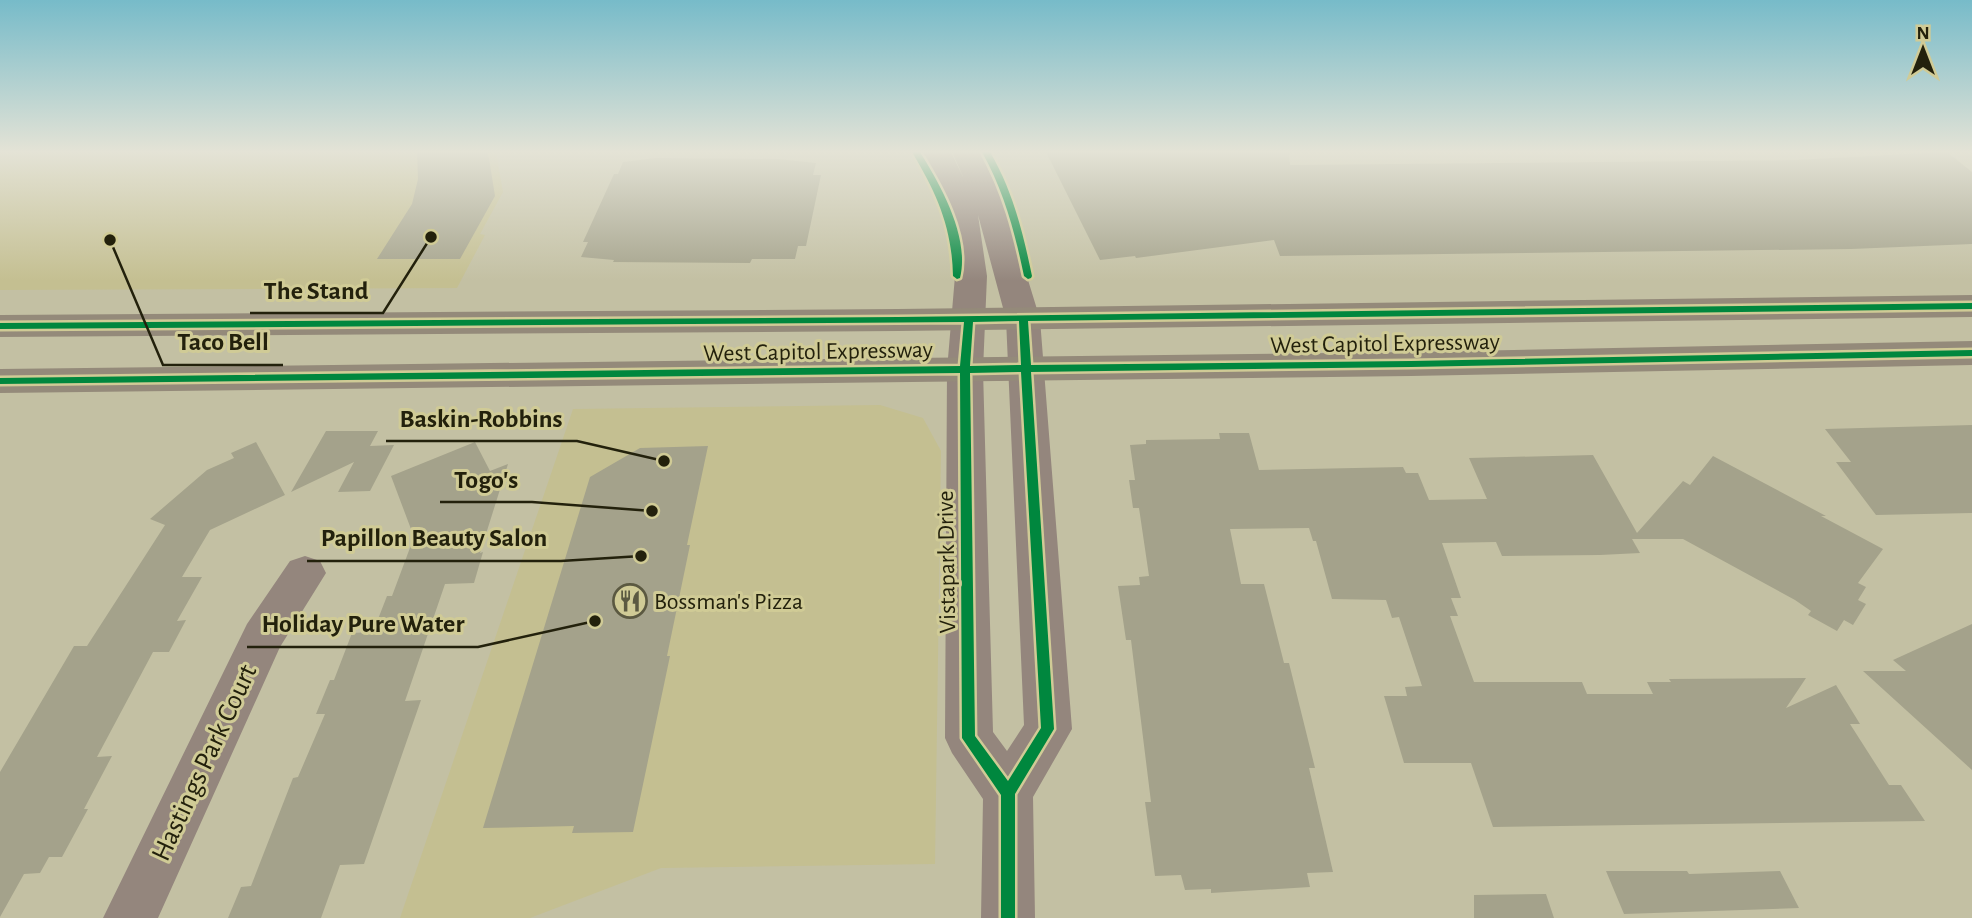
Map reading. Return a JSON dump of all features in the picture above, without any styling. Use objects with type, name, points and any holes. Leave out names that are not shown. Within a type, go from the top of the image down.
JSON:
[{"type":"highway","points":[[1412,314],[1508,288],[1972,281]]},
{"type":"highway","name":"West Capitol Expressway","points":[[0,326],[1023,319],[1972,306]]},
{"type":"highway","name":"West Capitol Expressway","points":[[0,381],[965,370],[1972,353]]},
{"type":"street","name":"Vistapark Drive","points":[[956,195],[961,205],[971,276],[965,370],[969,738],[1009,793]]},
{"type":"street","points":[[986,195],[1023,319],[1048,729],[1009,793],[1008,918]]},
{"type":"street","name":"Hastings Park Court","points":[[130,918],[263,636],[305,573]]},
{"type":"shaded area","points":[[0,195],[501,195],[480,234],[485,235],[457,288],[0,290]]},
{"type":"shaded area","points":[[880,405],[923,418],[941,451],[935,864],[661,868],[530,918],[400,918],[573,409]]},
{"type":"building","points":[[414,195],[495,196],[460,259],[377,259],[412,204]]},
{"type":"building","points":[[604,195],[817,195],[806,246],[798,246],[795,259],[752,259],[750,263],[613,262],[614,260],[581,257],[588,242],[583,242]]},
{"type":"building","points":[[1067,195],[1972,195],[1972,244],[1851,249],[1280,256],[1274,240],[1136,258],[1100,260]]},
{"type":"building","points":[[1972,425],[1972,513],[1876,515],[1836,462],[1851,462],[1825,429]]},
{"type":"building","points":[[326,431],[378,431],[370,446],[394,445],[370,491],[338,492],[354,462],[291,492]]},
{"type":"building","points":[[1219,433],[1249,433],[1259,470],[1403,467],[1406,473],[1418,473],[1429,500],[1487,499],[1469,458],[1593,455],[1637,533],[1683,481],[1690,485],[1713,456],[1826,516],[1821,516],[1883,549],[1858,583],[1866,587],[1858,600],[1866,604],[1853,625],[1844,620],[1837,631],[1808,615],[1811,611],[1795,600],[1683,539],[1632,539],[1640,553],[1600,555],[1502,556],[1496,542],[1442,543],[1461,598],[1451,598],[1458,616],[1450,616],[1474,682],[1582,682],[1587,694],[1653,694],[1647,682],[1671,682],[1669,679],[1806,678],[1786,708],[1836,685],[1860,724],[1850,724],[1889,785],[1901,785],[1925,821],[1493,827],[1471,763],[1404,763],[1384,696],[1407,696],[1405,687],[1422,686],[1399,617],[1392,618],[1386,600],[1332,599],[1316,541],[1313,541],[1309,528],[1230,529],[1241,584],[1264,584],[1284,663],[1289,663],[1315,768],[1309,768],[1333,872],[1307,873],[1310,887],[1211,893],[1211,889],[1185,890],[1181,875],[1155,876],[1145,802],[1151,802],[1131,640],[1126,640],[1118,586],[1140,585],[1139,577],[1149,576],[1139,508],[1133,508],[1129,480],[1135,480],[1130,445],[1146,444],[1146,440],[1220,439]]},
{"type":"building","points":[[256,442],[285,495],[210,530],[182,577],[202,577],[177,621],[186,620],[169,652],[153,652],[97,757],[112,756],[62,857],[49,857],[40,873],[24,874],[0,917],[0,772],[74,646],[87,646],[165,525],[150,519],[207,470],[234,458],[231,453]]},
{"type":"building","points":[[475,442],[490,471],[508,464],[480,553],[483,552],[474,583],[445,584],[405,701],[421,700],[364,864],[340,865],[321,918],[228,918],[241,887],[251,886],[293,778],[298,777],[325,714],[316,714],[330,680],[334,680],[352,633],[373,632],[387,596],[392,596],[414,537],[391,476]]},
{"type":"building","points":[[708,446],[687,545],[690,545],[667,656],[670,656],[633,832],[572,833],[574,826],[483,828],[590,477],[640,448]]},
{"type":"building","points":[[1972,624],[1972,770],[1863,671],[1906,671],[1893,660]]},
{"type":"building","points":[[1606,871],[1687,871],[1689,874],[1780,871],[1799,908],[1624,914]]},
{"type":"building","points":[[1546,894],[1554,918],[1474,918],[1474,895]]},
{"type":"cycle path","points":[[940,195],[952,226],[957,276]]},
{"type":"cycle path","points":[[1006,195],[1028,276]]},
{"type":"cycle path","points":[[0,326],[898,320],[1972,306]]},
{"type":"cycle path","points":[[969,319],[965,370],[969,738],[1008,793]]},
{"type":"cycle path","points":[[1008,918],[1008,793],[1048,729],[1023,319]]},
{"type":"cycle path","points":[[0,381],[1411,364],[1972,353]]},
{"type":"place","name":"The Stand","points":[[431,237]]},
{"type":"place","name":"Taco Bell","points":[[110,240]]},
{"type":"place","name":"Baskin-Robbins","points":[[664,461]]},
{"type":"place","name":"Togo's","points":[[652,511]]},
{"type":"place","name":"Papillon Beauty Salon","points":[[641,556]]},
{"type":"place","name":"Bossman's Pizza","points":[[630,601]]},
{"type":"place","name":"Holiday Pure Water","points":[[595,621]]}]
